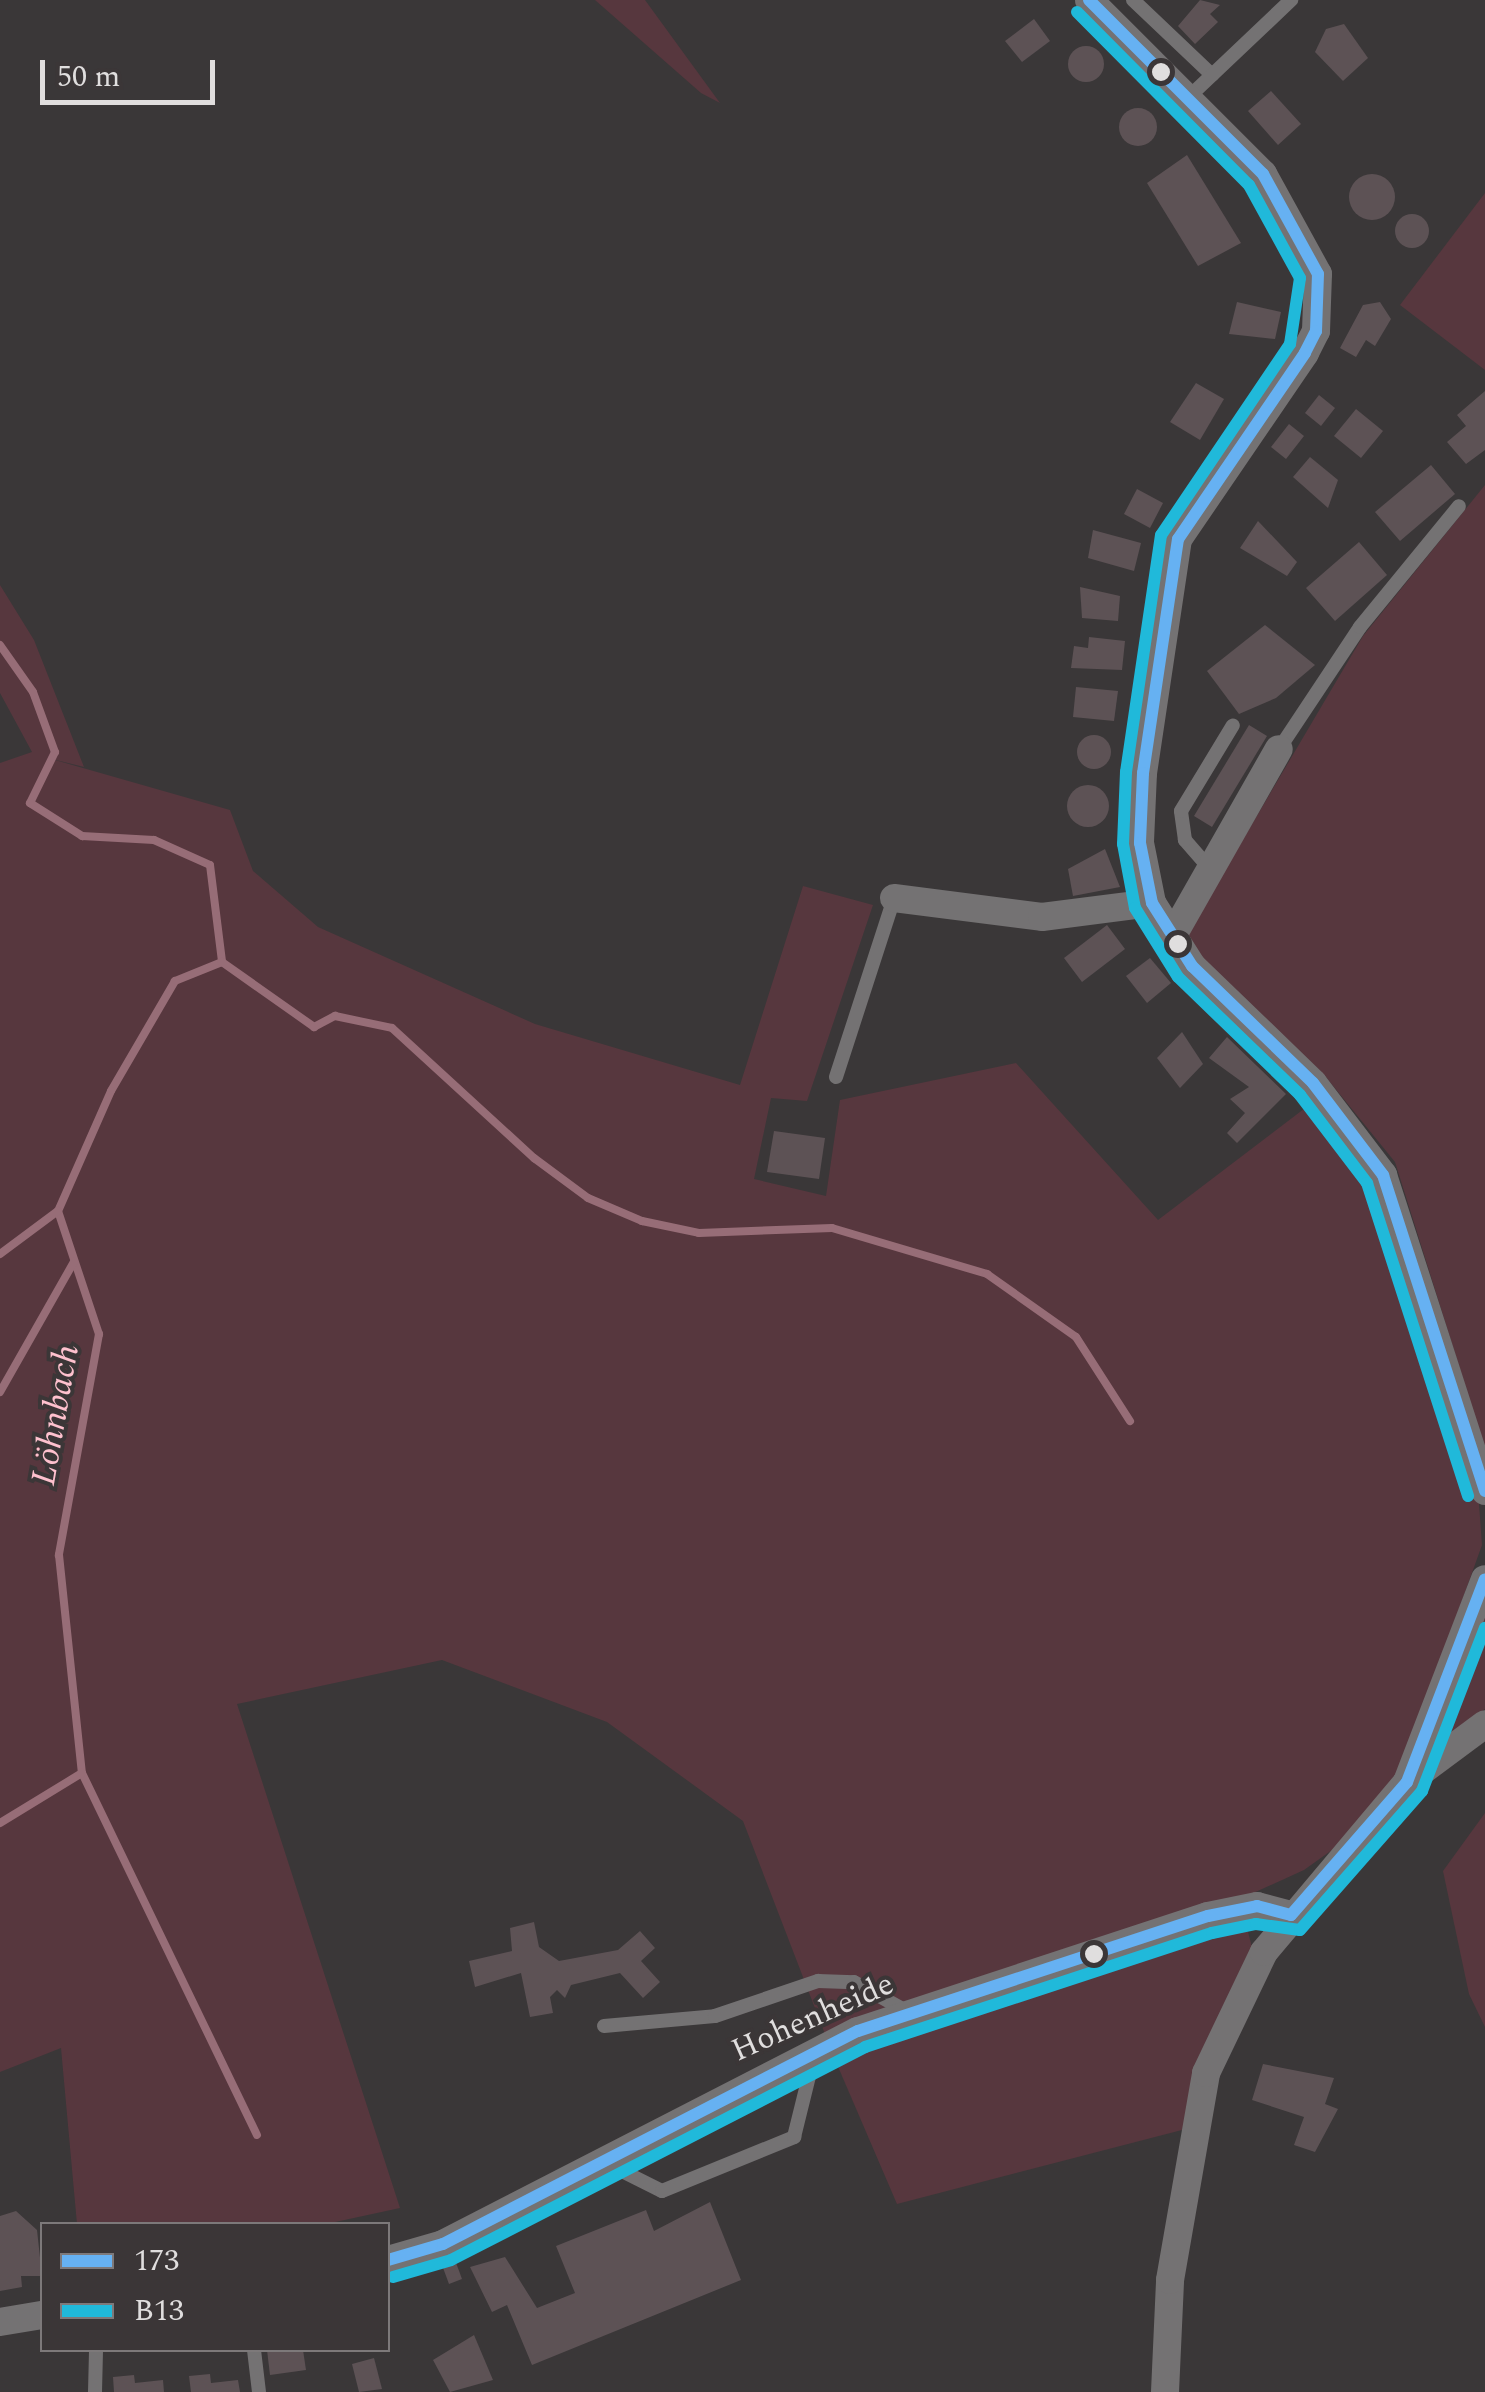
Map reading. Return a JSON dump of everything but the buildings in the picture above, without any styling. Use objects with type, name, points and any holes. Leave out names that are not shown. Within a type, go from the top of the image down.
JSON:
[{"type":"street","points":[[1089,0],[1202,84],[1308,245],[1320,305],[1286,387],[1221,465],[1178,539],[1143,773],[1140,843],[1152,903],[1172,936],[1313,1084],[1383,1174],[1485,1491]]},
{"type":"street","points":[[1172,936],[1279,749]]},
{"type":"street","points":[[894,898],[1042,917],[1152,903]]},
{"type":"street","points":[[1407,1782],[1485,1579]]},
{"type":"street","points":[[1166,2392],[1170,2280],[1206,2073],[1291,1915],[1407,1782],[1485,1724]]},
{"type":"street","name":"Hohenheide","points":[[390,2259],[443,2244],[816,2051],[909,2012],[1208,1916],[1257,1906],[1291,1915]]},
{"type":"street","points":[[0,2322],[40,2314]]},
{"type":"lane","points":[[1133,0],[1202,84],[1291,0]]},
{"type":"lane","points":[[1279,749],[1360,627],[1460,506]]},
{"type":"lane","points":[[1211,870],[1185,840],[1181,811],[1233,725]]},
{"type":"lane","points":[[836,1077],[894,898]]},
{"type":"lane","points":[[604,2026],[715,2016],[818,1981],[854,1982],[909,2012]]},
{"type":"lane","points":[[602,2160],[662,2191],[794,2137],[816,2051]]},
{"type":"lane","points":[[95,2392],[96,2352]]},
{"type":"lane","points":[[254,2352],[259,2392]]},
{"type":"shaded area","points":[[595,0],[645,0],[720,103],[701,93]]},
{"type":"shaded area","points":[[1485,193],[1485,370],[1400,305]]},
{"type":"shaded area","points":[[1485,485],[1485,1449],[1395,1162],[1325,1076],[1183,941],[1363,636]]},
{"type":"shaded area","points":[[0,585],[34,640],[84,767],[48,758],[230,810],[253,871],[318,927],[535,1024],[740,1085],[803,886],[873,905],[807,1101],[771,1098],[754,1179],[826,1196],[840,1100],[1016,1063],[1158,1220],[1313,1102],[1373,1196],[1479,1504],[1482,1545],[1399,1776],[1353,1835],[1304,1870],[1209,1913],[828,2042],[743,1821],[607,1722],[442,1660],[237,1704],[400,2208],[335,2222],[77,2222],[61,2048],[0,2072],[0,763],[32,752],[0,693]]},
{"type":"shaded area","points":[[1485,1615],[1485,1709],[1443,1744],[1439,1737]]},
{"type":"shaded area","points":[[1485,1813],[1485,2027],[1469,1994],[1443,1871]]},
{"type":"shaded area","points":[[1222,1927],[1248,1932],[1252,1947],[1182,2130],[897,2204],[830,2048],[1038,1971]]},
{"type":"waterway","name":"Löhnbach","points":[[0,645],[33,692],[55,752],[30,803],[82,836],[154,840],[210,865],[222,962],[175,981],[111,1091],[58,1211],[99,1334],[59,1555],[82,1773],[257,2135]]},
{"type":"waterway","points":[[222,962],[314,1027],[335,1016],[392,1028],[534,1158],[588,1198],[642,1221],[699,1233],[832,1228],[987,1274],[1076,1337],[1130,1421]]},
{"type":"waterway","points":[[0,1254],[58,1211]]},
{"type":"waterway","points":[[0,1392],[74,1262]]},
{"type":"waterway","points":[[0,1823],[82,1773]]},
{"type":"transit line","name":"173","points":[[1089,0],[1263,174],[1318,274],[1316,331],[1305,353],[1178,539],[1143,773],[1140,843],[1152,903],[1192,966],[1313,1083],[1383,1175],[1485,1491]]},
{"type":"transit line","name":"B13","points":[[1077,12],[1249,185],[1300,278],[1290,344],[1161,535],[1126,772],[1123,844],[1135,908],[1178,977],[1300,1095],[1367,1183],[1468,1496]]},
{"type":"transit line","name":"173","points":[[1291,1915],[1407,1782],[1485,1579]]},
{"type":"transit line","name":"B13","points":[[393,2277],[451,2260],[865,2047],[1212,1933],[1256,1924],[1300,1930],[1422,1791],[1485,1628]]},
{"type":"transit line","name":"173","points":[[390,2259],[443,2244],[858,2031],[1208,1916],[1257,1906],[1291,1915]]}]
